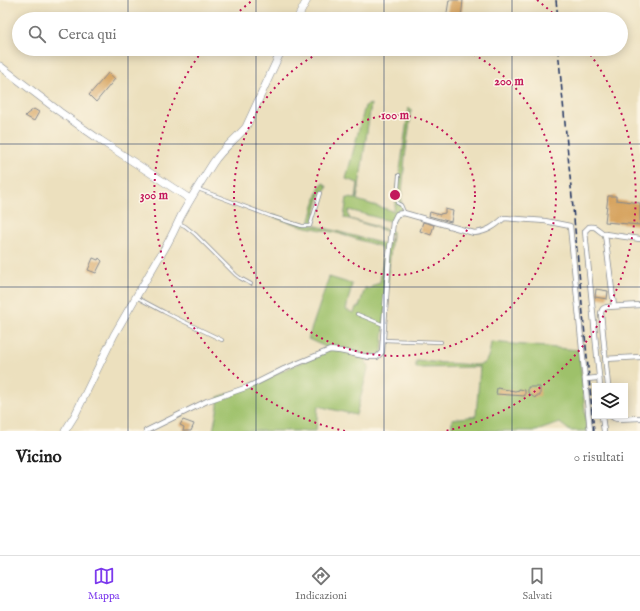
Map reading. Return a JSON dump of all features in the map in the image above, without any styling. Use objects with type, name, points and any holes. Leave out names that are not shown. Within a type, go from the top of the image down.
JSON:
[{"type":"street","points":[[301,12],[307,0]]},
{"type":"street","points":[[65,431],[75,415],[114,335],[158,259],[166,248],[190,199],[215,161],[246,127],[279,56]]},
{"type":"street","points":[[0,66],[60,112],[100,140],[190,199]]},
{"type":"street","points":[[146,431],[207,401],[248,387],[284,369],[330,350],[377,357],[382,352],[393,222],[396,214],[404,213],[474,233],[481,233],[492,228],[504,218],[545,221],[570,226],[590,431]]},
{"type":"street","points":[[599,383],[585,231],[587,228],[593,226],[601,233],[640,239]]},
{"type":"street","points":[[606,234],[614,306]]},
{"type":"street","points":[[608,383],[601,313],[602,310],[604,308],[614,306],[640,305]]},
{"type":"street","points":[[605,359],[640,357]]},
{"type":"street","points":[[586,379],[598,378]]},
{"type":"street","points":[[628,419],[640,418]]},
{"type":"street","points":[[602,419],[604,431]]},
{"type":"lane","points":[[400,174],[397,203],[401,205],[404,213]]},
{"type":"lane","points":[[197,189],[270,216],[302,226],[310,226],[320,193]]},
{"type":"lane","points":[[178,223],[185,226],[195,234],[236,275],[251,284]]},
{"type":"lane","points":[[136,297],[222,340]]},
{"type":"lane","points":[[357,314],[384,325]]},
{"type":"lane","points":[[383,340],[441,342]]},
{"type":"green space","points":[[371,104],[357,200],[393,211],[409,107],[412,111],[410,113],[401,204],[404,213],[397,214],[393,222],[349,210],[348,214],[350,219],[344,218],[347,198],[356,199],[358,183],[346,179],[365,106]]},
{"type":"green space","points":[[324,183],[327,187],[324,192],[320,194],[313,225],[388,245],[391,237],[382,352],[377,357],[366,357],[366,364],[369,365],[356,415],[318,406],[316,431],[213,431],[218,406],[218,397],[248,387],[330,349],[308,339],[329,277],[352,284],[346,310],[354,313],[356,307],[359,307],[365,288],[369,289],[380,282],[384,254],[379,246],[337,233],[302,226],[273,217],[273,215],[299,223],[309,224],[319,188]]},
{"type":"green space","points":[[350,219],[392,231],[392,236],[389,232]]},
{"type":"green space","points":[[491,342],[579,350],[587,431],[570,431],[560,423],[536,431],[452,431],[452,419],[476,416],[480,367],[416,368],[416,361],[475,365],[482,364],[488,358]]},
{"type":"building","points":[[449,0],[463,0],[462,12],[447,12]]},
{"type":"building","points":[[108,73],[115,79],[96,102],[89,95]]},
{"type":"building","points":[[34,109],[39,112],[34,121],[25,116]]},
{"type":"building","points":[[608,196],[616,196],[616,200],[640,203],[640,225],[605,222]]},
{"type":"building","points":[[445,209],[453,211],[451,222],[429,216],[430,212],[440,215],[445,213]]},
{"type":"building","points":[[423,222],[434,225],[431,235],[420,231]]},
{"type":"building","points":[[93,258],[98,260],[99,258],[102,261],[96,273],[88,270]]},
{"type":"building","points":[[596,289],[608,291],[607,299],[595,297]]},
{"type":"building","points":[[528,387],[540,387],[540,396],[536,396],[535,398],[528,393]]},
{"type":"building","points":[[497,388],[515,391],[519,389],[525,390],[525,396],[496,394]]},
{"type":"building","points":[[183,420],[194,424],[191,431],[183,431],[184,427],[180,425]]},
{"type":"railway","points":[[556,0],[557,12]]},
{"type":"railway","points":[[559,56],[594,431]]}]
